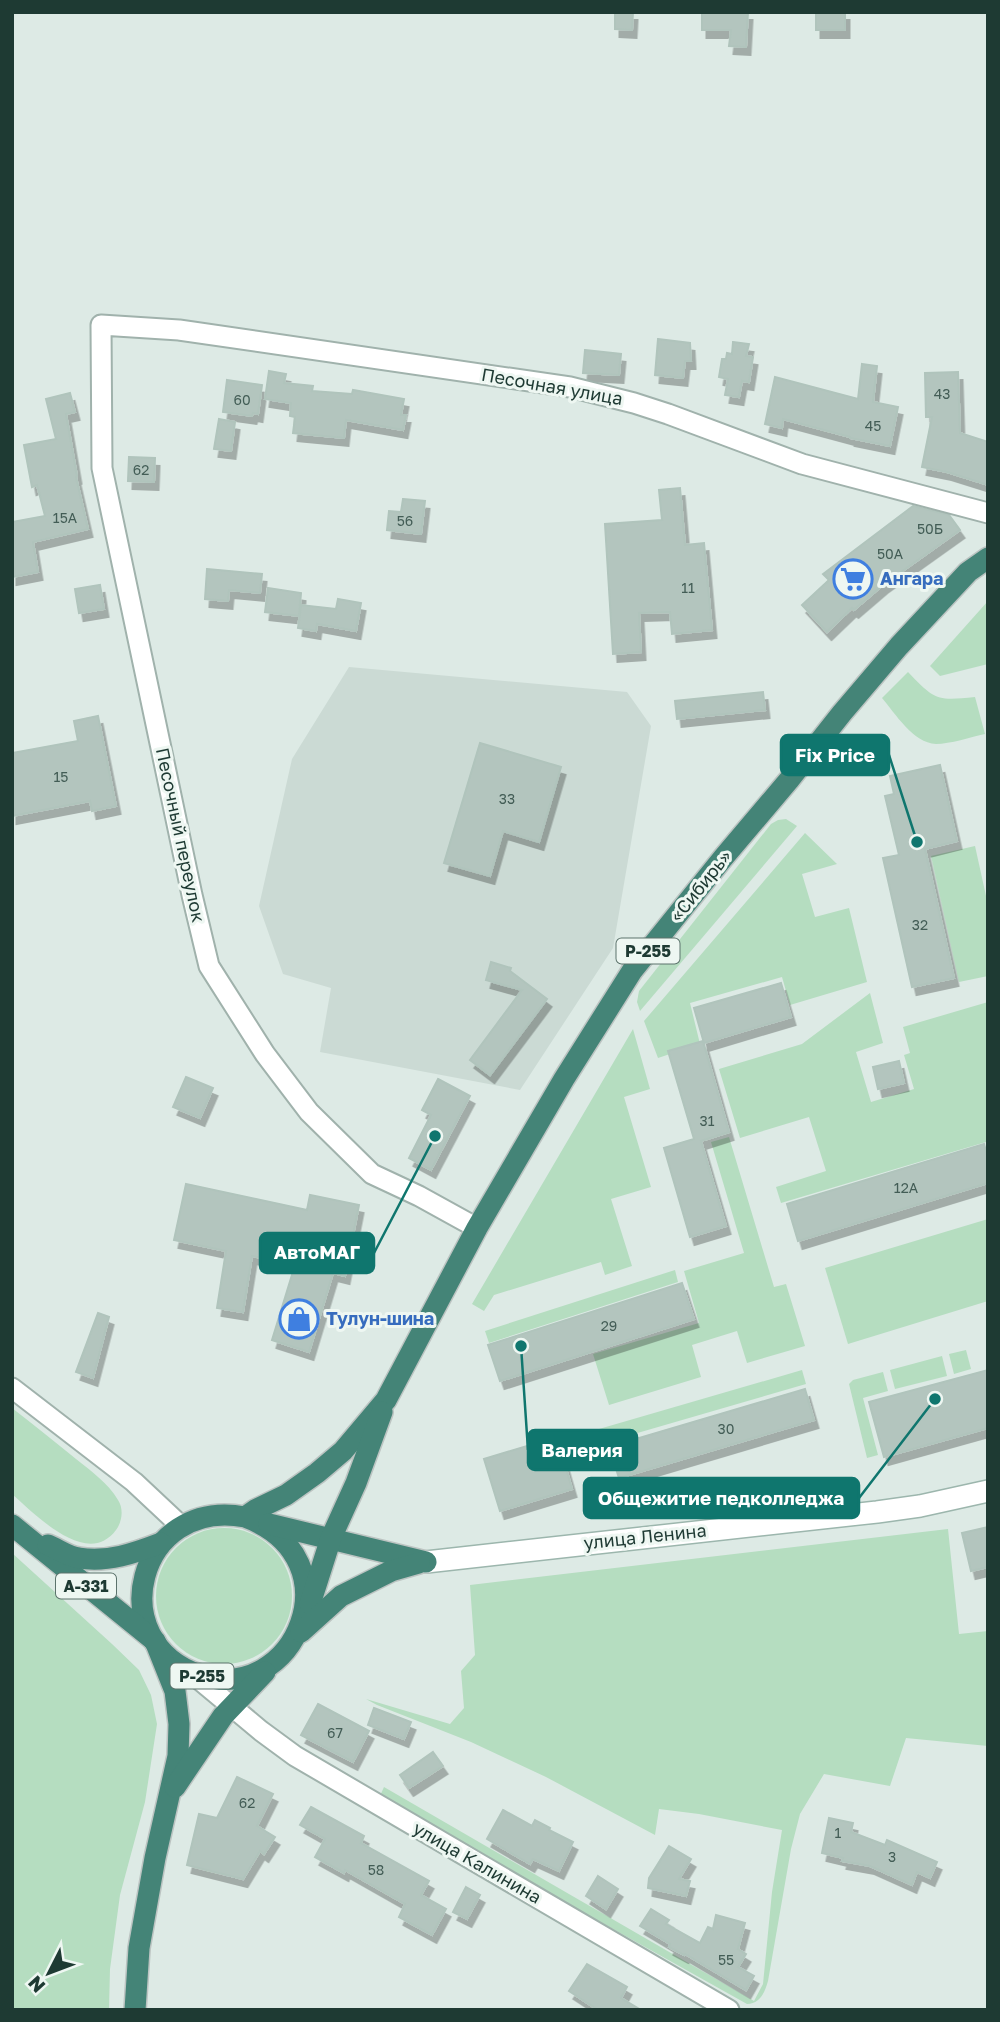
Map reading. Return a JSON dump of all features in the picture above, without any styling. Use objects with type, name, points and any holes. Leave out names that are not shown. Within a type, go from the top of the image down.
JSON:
[{"type":"highway","name":"«Сибирь»","points":[[386,1400],[477,1228],[564,1079],[632,971],[891,656],[968,572],[988,558]]},
{"type":"highway","name":"Р-255","points":[[253,1520],[255,1510],[286,1496],[343,1451],[386,1400]]},
{"type":"highway","name":"Р-255","points":[[168,1797],[232,1705],[297,1636],[331,1538],[356,1483],[386,1400]]},
{"type":"highway","name":"Р-255","points":[[135,2010],[139,1948],[155,1857],[178,1756],[179,1724],[175,1691],[146,1623],[142,1605],[145,1572],[154,1553],[171,1533],[200,1517],[215,1514],[253,1520],[284,1540],[300,1566],[306,1592],[306,1608],[297,1636]]},
{"type":"highway","points":[[253,1520],[426,1562]]},
{"type":"highway","name":"А-331","points":[[15,1528],[77,1558],[124,1556],[161,1544]]},
{"type":"highway","name":"А-331","points":[[15,1528],[155,1641]]},
{"type":"highway","points":[[297,1636],[352,1589],[391,1571],[426,1562]]},
{"type":"highway","name":"Р-255","points":[[155,1641],[166,1655],[202,1676],[236,1678],[249,1675],[278,1658]]},
{"type":"main road","name":"улица Ленина","points":[[426,1562],[877,1512],[988,1491]]},
{"type":"street","name":"Песочная улица","points":[[101,325],[178,330],[570,387],[656,410],[802,464],[988,513]]},
{"type":"street","name":"Песочный переулок","points":[[101,325],[102,468],[209,966],[265,1054],[309,1112],[372,1174],[477,1228]]},
{"type":"street","points":[[12,1388],[134,1482],[182,1527]]},
{"type":"street","name":"улица Калинина","points":[[188,1670],[295,1756],[729,2010]]},
{"type":"shaded area","points":[[349,667],[627,692],[651,726],[613,948],[520,1090],[320,1052],[331,988],[283,974],[259,906],[292,759]]},
{"type":"green space","points":[[988,601],[988,664],[940,676],[930,666]]},
{"type":"green space","points":[[908,672],[924,688],[937,696],[952,699],[975,697],[985,734],[936,744],[912,733],[882,698]]},
{"type":"green space","points":[[786,819],[797,826],[640,1011],[637,1002],[639,991],[771,824]]},
{"type":"green space","points":[[805,833],[837,864],[802,874],[815,917],[849,908],[867,982],[790,1005],[782,977],[690,1003],[700,1044],[658,1058],[644,1021]]},
{"type":"green space","points":[[975,846],[988,905],[988,976],[959,982],[931,856]]},
{"type":"green space","points":[[870,993],[883,1043],[856,1052],[871,1102],[914,1089],[904,1055],[910,1053],[903,1027],[988,1002],[988,1146],[986,1142],[781,1203],[776,1187],[826,1171],[809,1117],[740,1138],[719,1069],[802,1044]]},
{"type":"green space","points":[[633,1029],[650,1089],[624,1097],[651,1187],[611,1199],[632,1266],[605,1275],[601,1262],[494,1295],[484,1311],[472,1304]]},
{"type":"green space","points":[[729,1137],[774,1287],[786,1284],[805,1346],[747,1363],[737,1331],[692,1345],[701,1377],[609,1405],[593,1354],[699,1323],[684,1271],[744,1253],[711,1142]]},
{"type":"green space","points":[[988,1219],[988,1301],[848,1344],[825,1268]]},
{"type":"green space","points":[[675,1270],[678,1282],[489,1343],[485,1331]]},
{"type":"green space","points":[[966,1350],[971,1369],[954,1374],[949,1354]]},
{"type":"green space","points":[[942,1356],[947,1376],[895,1389],[890,1370]]},
{"type":"green space","points":[[802,1370],[806,1384],[603,1443],[599,1429]]},
{"type":"green space","points":[[883,1372],[888,1391],[863,1398],[878,1455],[867,1458],[849,1384],[853,1380]]},
{"type":"green space","points":[[12,1408],[93,1473],[114,1494],[121,1507],[121,1519],[116,1530],[104,1540],[91,1544],[62,1534],[12,1494]]},
{"type":"green space","points":[[224,1528],[250,1533],[272,1548],[287,1570],[292,1596],[287,1622],[272,1644],[250,1659],[224,1664],[198,1659],[176,1644],[161,1622],[156,1596],[161,1570],[176,1548],[198,1533]]},
{"type":"green space","points":[[948,1529],[959,1634],[988,1631],[988,1746],[906,1738],[890,1786],[824,1774],[800,1814],[791,1849],[768,1981],[759,2000],[755,2002],[747,2004],[379,1798],[384,1787],[754,2001],[763,1984],[772,1892],[782,1830],[659,1809],[655,1835],[546,1777],[471,1742],[366,1699],[450,1724],[464,1708],[461,1671],[475,1655],[470,1585]]},
{"type":"green space","points":[[12,1553],[139,1670],[151,1695],[157,1724],[145,1802],[120,1895],[110,1969],[109,2010],[12,2010]]},
{"type":"building","points":[[615,12],[633,12],[632,30],[615,29]]},
{"type":"building","points":[[702,12],[748,12],[746,47],[729,46],[731,30],[702,30]]},
{"type":"building","points":[[816,12],[845,12],[845,30],[816,30]]},
{"type":"building","points":[[658,339],[690,343],[691,361],[685,361],[683,378],[655,375]]},
{"type":"building","points":[[733,342],[749,344],[746,356],[753,357],[749,382],[742,381],[739,397],[725,395],[728,379],[719,377],[722,359],[726,359],[727,353],[732,354]]},
{"type":"building","points":[[585,350],[621,354],[619,375],[583,373]]},
{"type":"building","points":[[862,364],[877,366],[873,402],[898,407],[890,446],[783,419],[782,428],[765,424],[775,377],[858,399]]},
{"type":"building","points":[[269,371],[286,374],[284,383],[313,386],[312,391],[352,394],[353,390],[404,399],[401,415],[406,415],[403,430],[346,420],[344,438],[293,433],[295,417],[290,416],[291,403],[265,399]]},
{"type":"building","points":[[958,372],[960,433],[988,442],[988,485],[922,467],[932,417],[926,417],[925,373]]},
{"type":"building","points":[[227,380],[262,385],[258,414],[253,413],[252,416],[223,412]]},
{"type":"building","points":[[70,393],[75,412],[66,414],[88,529],[33,542],[38,572],[12,577],[12,522],[45,516],[37,485],[32,487],[24,445],[56,439],[46,399]]},
{"type":"building","points":[[219,419],[235,422],[231,451],[214,449]]},
{"type":"building","points":[[129,457],[155,458],[154,482],[128,481]]},
{"type":"building","points":[[680,488],[685,545],[704,543],[712,630],[672,634],[670,612],[639,613],[641,652],[613,654],[605,524],[662,520],[659,490]]},
{"type":"building","points":[[403,499],[425,501],[421,534],[387,530],[389,511],[401,512]]},
{"type":"building","points":[[913,506],[949,515],[960,530],[883,585],[854,610],[852,608],[827,632],[802,605],[829,580],[823,574]]},
{"type":"building","points":[[207,569],[262,574],[260,593],[229,590],[228,601],[205,599]]},
{"type":"building","points":[[100,585],[104,609],[79,613],[75,589]]},
{"type":"building","points":[[268,588],[301,593],[299,616],[265,612]]},
{"type":"building","points":[[338,599],[361,603],[356,631],[317,624],[316,631],[298,628],[301,605],[336,609]]},
{"type":"building","points":[[763,692],[765,710],[677,719],[675,701]]},
{"type":"building","points":[[98,716],[116,806],[92,811],[90,801],[12,816],[12,753],[78,741],[74,721]]},
{"type":"building","points":[[480,743],[561,767],[539,842],[503,831],[490,876],[444,863]]},
{"type":"building","points":[[940,765],[957,841],[925,849],[954,978],[912,987],[883,858],[899,855],[885,796],[894,794],[890,776]]},
{"type":"building","points":[[491,962],[511,968],[510,971],[547,999],[490,1075],[470,1060],[522,990],[486,980]]},
{"type":"building","points":[[781,983],[791,1017],[704,1043],[694,1008]]},
{"type":"building","points":[[703,1041],[729,1132],[701,1141],[726,1226],[690,1237],[664,1148],[694,1139],[668,1051]]},
{"type":"building","points":[[899,1061],[904,1083],[878,1089],[873,1067]]},
{"type":"building","points":[[186,1077],[213,1088],[200,1118],[173,1107]]},
{"type":"building","points":[[438,1079],[470,1096],[431,1170],[409,1158],[431,1115],[422,1110]]},
{"type":"building","points":[[984,1144],[988,1158],[988,1183],[798,1241],[787,1204]]},
{"type":"building","points":[[186,1184],[307,1210],[310,1195],[359,1205],[345,1276],[333,1273],[309,1352],[272,1340],[295,1265],[252,1256],[243,1312],[217,1308],[226,1251],[174,1240]]},
{"type":"building","points":[[682,1283],[694,1319],[500,1381],[488,1345]]},
{"type":"building","points":[[98,1313],[109,1317],[93,1378],[76,1372]]},
{"type":"building","points":[[988,1370],[988,1428],[884,1457],[869,1402]]},
{"type":"building","points":[[805,1389],[814,1420],[619,1478],[609,1447]]},
{"type":"building","points":[[557,1437],[572,1489],[500,1511],[484,1459]]},
{"type":"building","points":[[988,1527],[988,1567],[971,1571],[962,1533]]},
{"type":"building","points":[[318,1704],[369,1731],[353,1762],[301,1735]]},
{"type":"building","points":[[374,1708],[411,1722],[404,1739],[368,1725]]},
{"type":"building","points":[[433,1752],[443,1766],[409,1788],[400,1775]]},
{"type":"building","points":[[237,1777],[273,1794],[257,1826],[275,1837],[264,1854],[260,1851],[243,1879],[187,1865],[199,1814],[217,1818]]},
{"type":"building","points":[[311,1807],[364,1836],[361,1843],[429,1881],[421,1895],[446,1909],[432,1935],[399,1917],[405,1904],[345,1870],[344,1873],[315,1857],[325,1839],[300,1825]]},
{"type":"building","points":[[503,1810],[532,1826],[535,1820],[573,1842],[559,1871],[533,1859],[530,1864],[487,1839]]},
{"type":"building","points":[[829,1818],[853,1823],[851,1832],[885,1845],[887,1840],[937,1862],[930,1878],[917,1872],[912,1885],[870,1866],[842,1861],[843,1858],[822,1853]]},
{"type":"building","points":[[669,1846],[691,1859],[679,1879],[690,1881],[686,1896],[648,1888],[649,1878]]},
{"type":"building","points":[[598,1876],[618,1889],[606,1909],[586,1896]]},
{"type":"building","points":[[466,1887],[480,1895],[467,1919],[453,1912]]},
{"type":"building","points":[[651,1909],[669,1920],[666,1924],[700,1943],[708,1927],[713,1929],[716,1915],[745,1923],[738,1949],[746,1954],[738,1967],[754,1976],[746,1990],[669,1947],[670,1944],[640,1926]]},
{"type":"building","points":[[587,1964],[627,1987],[621,1998],[641,2010],[598,2010],[569,1991]]},
{"type":"place","name":"Ангара","points":[[853,579]]},
{"type":"place","name":"Fix Price","points":[[917,842]]},
{"type":"place","name":"АвтоМАГ","points":[[435,1136]]},
{"type":"place","name":"Тулун-шина","points":[[299,1319]]},
{"type":"place","name":"Валерия","points":[[521,1346]]},
{"type":"place","name":"Общежитие педколледжа","points":[[935,1399]]}]
